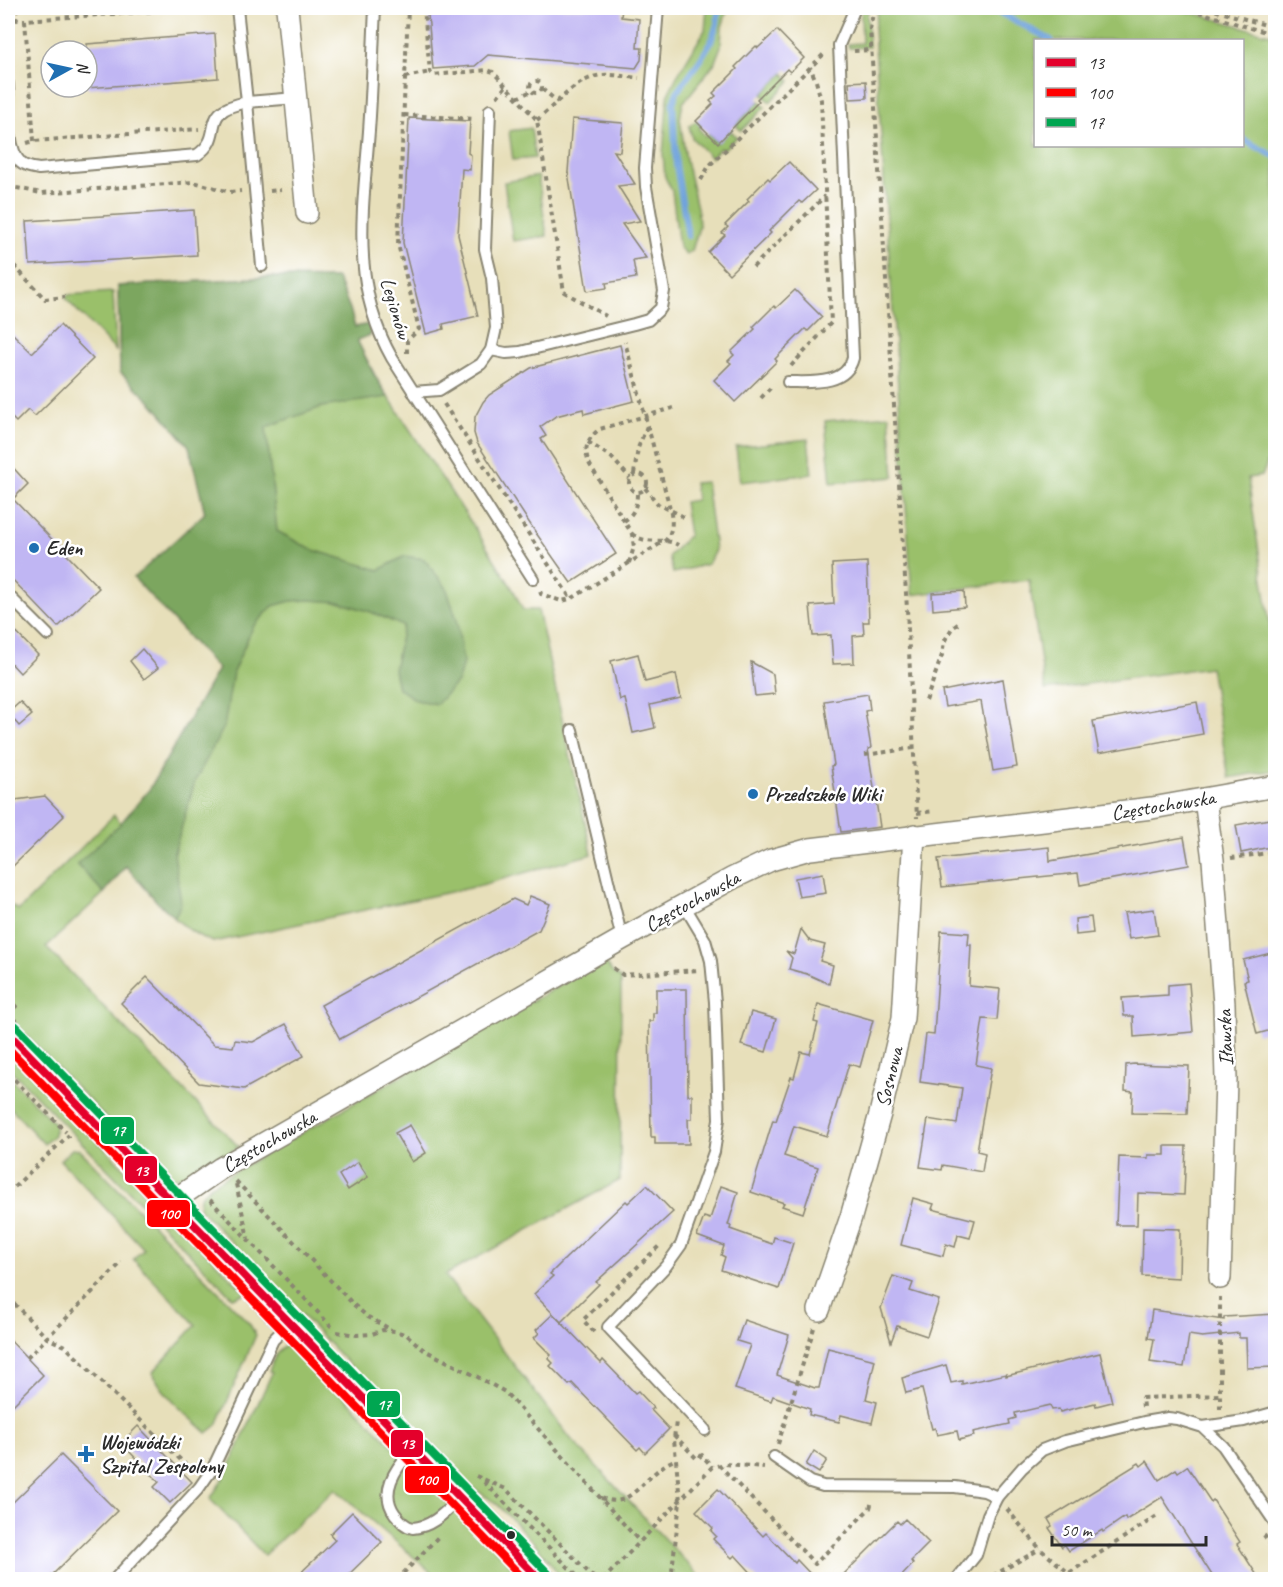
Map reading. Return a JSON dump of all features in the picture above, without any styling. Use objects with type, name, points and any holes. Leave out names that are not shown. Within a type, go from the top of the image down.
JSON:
[{"type":"main road","points":[[8,1033],[184,1193],[290,1323],[413,1449],[468,1486],[540,1580]]},
{"type":"street","points":[[287,8],[307,213]]},
{"type":"street","name":"Częstochowska","points":[[184,1193],[622,939],[752,868],[790,854],[916,830],[1057,820],[1205,799],[1275,786]]},
{"type":"street","name":"Iławska","points":[[1205,799],[1213,860],[1224,1004],[1226,1080],[1220,1278]]},
{"type":"street","name":"Sosnowa","points":[[819,1310],[854,1206],[880,1114],[903,1018],[916,830]]},
{"type":"lane","points":[[237,8],[262,266]]},
{"type":"lane","name":"Legionów","points":[[375,8],[372,94],[361,239],[362,262],[369,301],[382,340],[533,579]]},
{"type":"lane","points":[[490,350],[513,353],[648,320],[658,312],[663,303],[664,291],[646,187],[645,168],[658,8]]},
{"type":"lane","points":[[783,379],[818,381],[837,378],[849,369],[853,358],[839,45],[855,8]]},
{"type":"lane","points":[[8,84],[10,133],[15,154],[22,164],[39,169],[197,155],[209,145],[217,115],[226,107],[247,102],[296,98]]},
{"type":"lane","points":[[413,392],[439,390],[481,364],[490,350],[496,328],[492,278],[485,249],[490,110]]},
{"type":"lane","points":[[8,595],[48,635]]},
{"type":"lane","points":[[572,730],[622,939]]},
{"type":"lane","points":[[684,905],[705,940],[711,961],[715,1002],[719,1119],[717,1138],[695,1211],[681,1245],[666,1266],[608,1327],[705,1430]]},
{"type":"lane","points":[[114,1580],[207,1478],[219,1458],[273,1340],[290,1323]]},
{"type":"lane","points":[[956,1580],[976,1555],[988,1515],[997,1497],[1022,1468],[1042,1450],[1053,1444],[1168,1418],[1203,1427],[1244,1421],[1275,1412]]},
{"type":"lane","points":[[1203,1427],[1223,1446],[1275,1524]]},
{"type":"lane","points":[[413,1449],[394,1474],[388,1494],[390,1507],[403,1524],[413,1528],[426,1525],[443,1514],[468,1486]]},
{"type":"lane","points":[[774,1457],[810,1482],[823,1486],[955,1486],[984,1491],[997,1497]]},
{"type":"path","points":[[16,8],[17,20],[201,8]]},
{"type":"path","points":[[408,8],[398,244],[419,329],[407,341],[407,354],[411,362]]},
{"type":"path","points":[[425,8],[430,72]]},
{"type":"path","points":[[874,8],[870,29],[871,50],[907,609],[916,830]]},
{"type":"path","points":[[1181,8],[1204,12],[1275,34]]},
{"type":"path","points":[[1207,8],[1275,28]]},
{"type":"path","points":[[25,20],[34,141],[202,127]]},
{"type":"path","points":[[701,180],[709,166],[824,53],[871,50]]},
{"type":"path","points":[[761,398],[783,379],[831,323],[821,100],[810,68]]},
{"type":"path","points":[[405,77],[430,72],[433,75],[488,70],[493,72],[537,120],[564,292],[621,327],[670,512],[672,526],[671,533],[666,540],[571,599],[561,602],[542,594],[533,579]]},
{"type":"path","points":[[537,120],[577,85],[602,75],[640,78],[640,86]]},
{"type":"path","points":[[531,91],[530,85],[536,81],[542,83],[542,89]]},
{"type":"path","points":[[531,91],[536,94],[542,89]]},
{"type":"path","points":[[542,89],[558,102]]},
{"type":"path","points":[[517,98],[531,91]]},
{"type":"path","points":[[404,115],[474,118],[474,128]]},
{"type":"path","points":[[538,180],[546,178]]},
{"type":"path","points":[[8,200],[10,185],[41,193],[194,182],[230,192],[243,190]]},
{"type":"path","points":[[260,191],[281,190]]},
{"type":"path","points":[[753,267],[826,196]]},
{"type":"path","points":[[8,259],[45,298],[65,297]]},
{"type":"path","points":[[432,391],[446,407],[571,599]]},
{"type":"path","points":[[673,408],[600,429],[588,442],[585,451],[632,534],[639,540],[666,540],[678,545]]},
{"type":"path","points":[[630,478],[634,474],[638,448],[647,426]]},
{"type":"path","points":[[588,442],[611,457],[630,478],[630,486],[637,492],[634,512],[624,521]]},
{"type":"path","points":[[1272,474],[1275,466]]},
{"type":"path","points":[[634,474],[645,477],[647,483],[645,488],[637,492]]},
{"type":"path","points":[[645,488],[658,504],[686,518]]},
{"type":"path","points":[[629,563],[634,547],[632,534]]},
{"type":"path","points":[[926,701],[942,655],[944,642],[952,628],[958,624]]},
{"type":"path","points":[[865,755],[914,748]]},
{"type":"path","points":[[1213,860],[1275,852]]},
{"type":"path","points":[[606,971],[622,962]]},
{"type":"path","points":[[612,968],[623,975],[700,970]]},
{"type":"path","points":[[8,1193],[69,1135]]},
{"type":"path","points":[[225,1186],[244,1175]]},
{"type":"path","points":[[236,1180],[236,1193],[248,1240]]},
{"type":"path","points":[[236,1180],[368,1317],[407,1335],[424,1350],[505,1392],[640,1542]]},
{"type":"path","points":[[184,1193],[248,1240],[345,1340]]},
{"type":"path","points":[[27,1358],[122,1262]]},
{"type":"path","points":[[1220,1278],[1221,1425]]},
{"type":"path","points":[[8,1297],[47,1338],[65,1346],[194,1473],[199,1465]]},
{"type":"path","points":[[603,1580],[712,1467],[718,1465],[766,1467],[774,1457],[819,1310]]},
{"type":"path","points":[[337,1332],[357,1335],[372,1334],[383,1330],[395,1331]]},
{"type":"path","points":[[674,1435],[697,1460],[702,1455],[712,1467]]},
{"type":"path","points":[[601,1498],[612,1501],[623,1499],[666,1463],[675,1460]]},
{"type":"path","points":[[718,1465],[814,1564],[870,1508]]},
{"type":"path","points":[[468,1486],[581,1580]]},
{"type":"path","points":[[997,1497],[1040,1549],[1075,1580]]},
{"type":"path","points":[[1069,1574],[1156,1516]]},
{"type":"path","points":[[398,1580],[444,1531]]},
{"type":"path","points":[[985,1580],[1040,1549]]},
{"type":"path","points":[[673,1564],[675,1580]]},
{"type":"green space","points":[[707,8],[728,8],[722,27],[721,46],[714,64],[683,103],[680,118],[699,227],[692,251],[686,254],[679,247],[672,191],[665,177],[663,154],[667,105],[669,92],[677,76],[705,30]]},
{"type":"green space","points":[[864,8],[869,8],[867,16],[869,47],[849,48],[848,44],[862,43],[861,14]]},
{"type":"green space","points":[[878,8],[1169,8],[1275,35],[1275,450],[1262,476],[1248,478],[1275,660],[1275,770],[1229,778],[1210,667],[1045,690],[1029,580],[912,595],[874,30]]},
{"type":"green space","points":[[783,73],[790,81],[770,102],[762,94]]},
{"type":"green space","points":[[759,101],[765,107],[741,131],[736,125]]},
{"type":"green space","points":[[696,121],[706,137],[709,134],[717,143],[730,130],[737,137],[723,150],[720,148],[711,158],[692,138],[689,126]]},
{"type":"green space","points":[[531,128],[535,158],[513,160],[509,131]]},
{"type":"green space","points":[[538,176],[547,236],[513,241],[504,182]]},
{"type":"green space","points":[[271,277],[337,278],[350,309],[357,340],[378,381],[476,530],[514,591],[523,610],[538,610],[592,854],[474,887],[213,942],[199,936],[176,919],[126,866],[104,893],[46,947],[239,1147],[194,1173],[176,1177],[168,1176],[155,1168],[8,1017],[8,904],[19,910],[114,815],[121,823],[149,790],[218,669],[134,578],[205,513],[189,446],[153,404],[120,372],[118,286]]},
{"type":"green space","points":[[271,277],[337,278],[355,327],[369,324],[371,335],[357,340],[388,397],[322,407],[266,427],[277,531],[310,549],[379,570],[405,556],[424,559],[446,587],[457,620],[463,662],[458,681],[437,704],[416,700],[398,688],[394,670],[403,626],[371,612],[339,602],[291,601],[273,606],[253,627],[233,672],[224,727],[195,781],[174,853],[181,903],[175,917],[158,903],[126,866],[104,893],[77,864],[120,824],[149,790],[218,669],[134,578],[205,513],[189,446],[153,404],[120,372],[118,286]]},
{"type":"green space","points":[[113,292],[116,351],[66,299],[66,295]]},
{"type":"green space","points":[[889,415],[894,477],[831,483],[825,421]]},
{"type":"green space","points":[[808,439],[812,474],[740,482],[736,447]]},
{"type":"green space","points":[[706,482],[715,550],[708,564],[673,573],[669,556],[689,535],[684,502],[696,500],[694,483]]},
{"type":"green space","points":[[604,960],[612,972],[621,979],[620,1180],[445,1275],[571,1439],[702,1579],[563,1580],[538,1547],[496,1503],[459,1479],[199,1208],[200,1197],[211,1185]]},
{"type":"green space","points":[[8,1049],[246,1293],[233,1298],[8,1067]]},
{"type":"green space","points":[[8,1076],[55,1124],[54,1135],[44,1144],[8,1105]]},
{"type":"green space","points":[[72,1149],[79,1149],[249,1323],[256,1335],[217,1425],[207,1433],[169,1396],[156,1380],[153,1372],[196,1325],[133,1259],[144,1249],[60,1160]]},
{"type":"green space","points":[[291,1343],[518,1572],[505,1579],[439,1579],[335,1489],[264,1555],[210,1499],[226,1474],[272,1373],[269,1371],[274,1358],[282,1347]]},
{"type":"building","points":[[440,8],[622,8],[621,17],[639,19],[637,48],[642,48],[641,60],[636,68],[488,55],[475,66],[433,69],[428,15]]},
{"type":"building","points":[[777,30],[804,58],[790,72],[787,69],[718,143],[696,121],[713,104],[710,101],[716,96],[713,93],[737,69],[735,67],[756,46],[758,48]]},
{"type":"building","points":[[215,34],[218,78],[99,87],[99,43]]},
{"type":"building","points":[[866,81],[867,98],[850,99],[849,82]]},
{"type":"building","points":[[409,118],[470,121],[468,153],[471,155],[470,170],[462,169],[458,235],[478,316],[443,324],[444,329],[426,334],[403,243]]},
{"type":"building","points":[[572,119],[623,123],[620,152],[614,151],[635,184],[618,186],[640,221],[622,224],[646,258],[633,260],[636,278],[606,283],[607,288],[587,291],[568,172]]},
{"type":"building","points":[[789,162],[816,190],[802,203],[799,201],[769,231],[771,233],[729,274],[708,252],[725,235],[722,233],[728,227],[725,225],[749,201],[747,199],[768,178],[770,180]]},
{"type":"building","points":[[194,210],[197,255],[30,265],[27,221]]},
{"type":"building","points":[[795,290],[822,317],[808,331],[805,329],[775,359],[777,361],[735,402],[714,380],[731,363],[728,361],[734,355],[731,352],[755,329],[753,327],[774,306],[776,308]]},
{"type":"building","points":[[60,325],[93,359],[35,416],[28,410],[16,422],[8,414],[8,329],[32,353]]},
{"type":"building","points":[[620,345],[634,401],[584,414],[583,409],[556,416],[540,427],[546,436],[541,439],[616,554],[571,583],[477,443],[474,433],[475,417],[489,395],[531,368]]},
{"type":"building","name":"Eden","points":[[8,462],[28,484],[13,499],[99,588],[58,627],[8,575]]},
{"type":"building","points":[[867,562],[869,622],[863,622],[864,635],[853,636],[854,663],[833,664],[831,635],[813,636],[810,606],[834,604],[832,564]]},
{"type":"building","points":[[964,591],[965,607],[933,610],[932,593]]},
{"type":"building","points":[[8,624],[38,655],[20,673],[8,660]]},
{"type":"building","points":[[142,649],[158,668],[144,679],[130,661]]},
{"type":"building","points":[[638,654],[645,682],[676,674],[681,698],[650,705],[655,728],[633,733],[625,699],[620,700],[611,661]]},
{"type":"building","points":[[751,662],[773,674],[775,694],[755,696]]},
{"type":"building","points":[[1003,679],[1017,767],[993,771],[981,701],[945,707],[942,691]]},
{"type":"building","points":[[868,694],[870,710],[865,711],[871,748],[868,749],[880,827],[841,832],[824,701]]},
{"type":"building","points":[[20,702],[32,715],[19,726],[8,713]]},
{"type":"building","points":[[1197,702],[1203,734],[1099,753],[1093,721]]},
{"type":"building","points":[[45,796],[64,816],[8,871],[8,801]]},
{"type":"building","points":[[1275,818],[1275,846],[1241,853],[1236,825]]},
{"type":"building","points":[[1184,837],[1189,865],[1080,885],[1078,873],[942,887],[938,859],[1049,847],[1050,861]]},
{"type":"building","points":[[823,873],[826,893],[799,897],[795,878]]},
{"type":"building","points":[[530,896],[550,904],[539,930],[340,1039],[321,1005],[513,899],[526,905]]},
{"type":"building","points":[[1154,909],[1158,935],[1129,939],[1124,913]]},
{"type":"building","points":[[1091,917],[1093,933],[1076,935],[1075,919]]},
{"type":"building","points":[[801,929],[810,941],[825,945],[820,961],[833,965],[829,984],[789,969],[792,958],[786,951],[794,954]]},
{"type":"building","points":[[941,931],[969,933],[968,945],[971,945],[969,986],[1000,989],[997,1020],[983,1019],[976,1065],[991,1068],[977,1151],[985,1153],[982,1172],[943,1165],[942,1170],[920,1167],[928,1119],[957,1124],[962,1088],[920,1082],[926,1034],[934,1035]]},
{"type":"building","points":[[1275,952],[1275,1029],[1257,1034],[1244,981],[1248,980],[1243,960]]},
{"type":"building","points":[[147,977],[214,1045],[233,1047],[235,1040],[253,1042],[286,1024],[304,1056],[244,1089],[199,1083],[121,1003]]},
{"type":"building","points":[[1189,983],[1193,1032],[1134,1037],[1133,1016],[1124,1016],[1122,998],[1168,995],[1168,985]]},
{"type":"building","points":[[656,989],[687,989],[688,1095],[692,1095],[692,1119],[688,1119],[689,1144],[655,1144],[655,1137],[651,1137],[649,1021],[653,1021],[653,1013],[656,1013]]},
{"type":"building","points":[[818,1004],[873,1020],[860,1067],[849,1064],[827,1136],[794,1126],[784,1156],[818,1167],[803,1213],[782,1206],[784,1203],[751,1192],[773,1120],[776,1121],[791,1077],[794,1078],[801,1052],[810,1054],[818,1023],[814,1022]]},
{"type":"building","points":[[751,1012],[776,1019],[766,1052],[741,1045]]},
{"type":"building","points":[[1126,1065],[1189,1066],[1187,1114],[1132,1113],[1133,1092],[1125,1091]]},
{"type":"building","points":[[410,1125],[426,1153],[412,1162],[395,1133]]},
{"type":"building","points":[[1165,1146],[1186,1146],[1184,1195],[1138,1193],[1137,1225],[1116,1225],[1119,1157],[1148,1158],[1148,1155],[1165,1155]]},
{"type":"building","points":[[358,1162],[368,1177],[348,1190],[339,1175]]},
{"type":"building","points":[[647,1185],[673,1212],[596,1282],[599,1284],[561,1322],[534,1294],[553,1276],[550,1274],[566,1258],[626,1201],[628,1203]]},
{"type":"building","points":[[721,1186],[738,1192],[728,1225],[731,1226],[730,1229],[772,1244],[774,1237],[793,1243],[779,1289],[721,1270],[725,1257],[721,1255],[724,1246],[697,1236],[704,1217],[710,1219]]},
{"type":"building","points":[[913,1198],[934,1204],[932,1209],[975,1220],[970,1238],[958,1235],[955,1247],[946,1244],[943,1256],[901,1245]]},
{"type":"building","points":[[1143,1228],[1180,1229],[1179,1278],[1142,1276]]},
{"type":"building","points":[[893,1276],[913,1283],[910,1291],[939,1300],[927,1336],[897,1326],[891,1342],[881,1308]]},
{"type":"building","points":[[1152,1310],[1224,1320],[1224,1317],[1275,1314],[1275,1367],[1247,1368],[1246,1338],[1239,1338],[1239,1333],[1202,1337],[1189,1335],[1184,1367],[1150,1362],[1154,1339],[1148,1338]]},
{"type":"building","points":[[553,1314],[601,1363],[603,1360],[635,1393],[638,1391],[654,1408],[651,1410],[669,1429],[645,1453],[640,1447],[637,1450],[572,1383],[569,1385],[550,1366],[553,1363],[548,1358],[551,1355],[534,1338],[539,1333],[536,1330]]},
{"type":"building","points":[[744,1320],[789,1335],[777,1375],[815,1388],[819,1388],[828,1348],[875,1360],[866,1399],[877,1402],[872,1423],[841,1415],[839,1422],[809,1415],[810,1409],[773,1396],[771,1401],[735,1389],[750,1345],[737,1341]]},
{"type":"building","points":[[8,1338],[43,1375],[8,1410]]},
{"type":"building","points":[[1100,1353],[1112,1402],[1096,1406],[1095,1403],[1060,1412],[1059,1409],[1052,1410],[1050,1405],[1015,1413],[1016,1418],[1009,1420],[1010,1424],[973,1432],[974,1436],[959,1440],[957,1431],[937,1435],[935,1428],[932,1429],[922,1389],[906,1393],[902,1378],[946,1365],[951,1383],[962,1381],[962,1384],[1006,1374],[1006,1376]]},
{"type":"building","points":[[138,1426],[192,1482],[170,1503],[154,1487],[159,1482],[121,1443]]},
{"type":"building","points":[[814,1451],[827,1460],[819,1473],[806,1465]]},
{"type":"building","points":[[61,1455],[117,1511],[47,1580],[8,1580],[8,1507]]},
{"type":"building","points":[[1147,1461],[1159,1480],[1176,1469],[1178,1472],[1187,1466],[1211,1502],[1213,1500],[1240,1542],[1237,1544],[1260,1580],[1215,1580],[1162,1497],[1126,1520],[1125,1517],[1069,1551],[1065,1545],[1062,1547],[1049,1528],[1052,1526],[1048,1519],[1139,1463],[1141,1466]]},
{"type":"building","points":[[718,1489],[763,1536],[766,1533],[795,1563],[797,1560],[816,1580],[758,1580],[735,1555],[732,1558],[713,1539],[716,1536],[711,1531],[713,1528],[696,1511]]},
{"type":"building","points":[[352,1512],[382,1542],[343,1580],[293,1580],[335,1540],[330,1534]]},
{"type":"building","points":[[905,1519],[929,1543],[911,1561],[913,1564],[898,1580],[838,1580],[897,1521],[900,1524]]},
{"type":"waterway","points":[[688,236],[676,165],[673,103],[677,92],[711,42],[719,8]]},
{"type":"waterway","points":[[980,8],[998,12],[1049,39]]},
{"type":"waterway","points":[[1244,140],[1276,157]]},
{"type":"transit line","name":"17","points":[[16,1026],[548,1573]]},
{"type":"transit line","name":"13","points":[[8,1033],[540,1580]]},
{"type":"transit line","name":"100","points":[[8,1048],[525,1580]]},
{"type":"place","name":"Eden","points":[[34,548]]},
{"type":"place","name":"Przedszkole Wiki","points":[[753,794]]},
{"type":"place","name":"Wojewódzki Szpital Zespolony","points":[[86,1454]]}]
